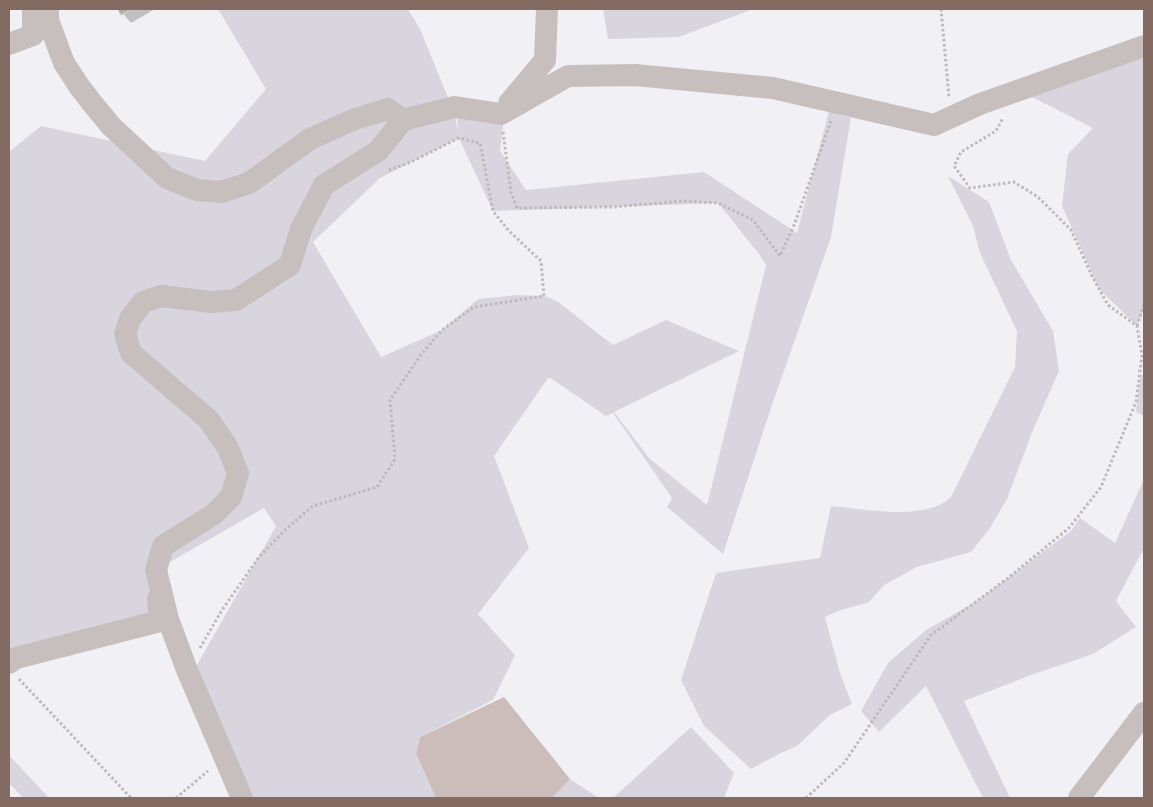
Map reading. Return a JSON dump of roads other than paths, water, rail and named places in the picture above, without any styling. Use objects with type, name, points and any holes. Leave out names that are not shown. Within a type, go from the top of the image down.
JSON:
[{"type":"street","points":[[9,44],[34,35],[33,9]]},
{"type":"street","points":[[48,9],[48,20],[64,62],[79,86],[111,126],[167,178],[197,190],[221,192],[249,184],[310,139],[355,119],[388,109],[403,120]]},
{"type":"street","points":[[501,114],[544,60],[547,9]]},
{"type":"street","points":[[12,669],[16,658],[160,621],[156,570],[163,546],[214,514],[231,497],[238,473],[228,448],[209,420],[131,353],[125,334],[130,319],[143,302],[161,296],[211,302],[236,300],[290,265],[301,229],[324,185],[378,151],[403,120],[456,107],[501,114],[568,76],[635,75],[773,88],[934,125],[980,104],[1144,46]]},
{"type":"street","points":[[156,570],[168,620],[187,670],[242,798]]},
{"type":"street","points":[[1079,798],[1144,713]]}]
